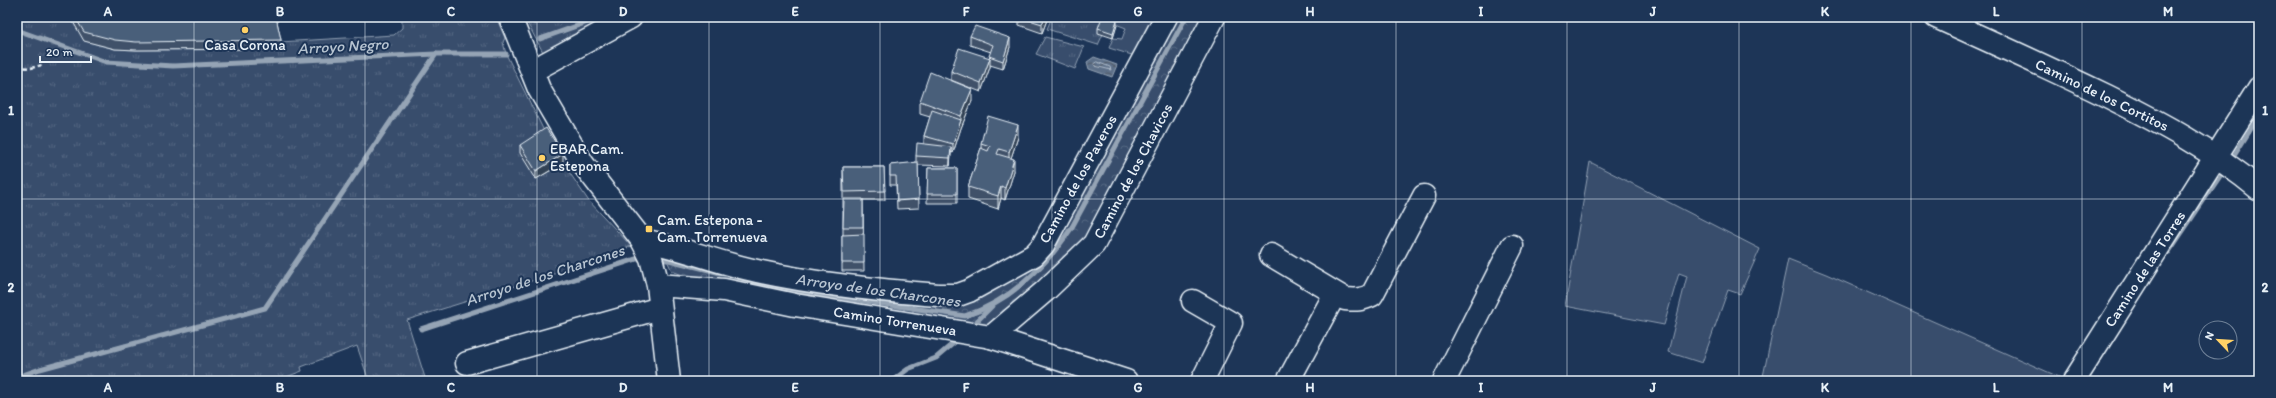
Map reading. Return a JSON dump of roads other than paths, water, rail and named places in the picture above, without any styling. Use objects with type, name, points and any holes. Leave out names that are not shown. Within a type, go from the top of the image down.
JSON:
[{"type":"street","points":[[510,17],[539,89],[583,164],[644,244],[656,276],[669,381]]},
{"type":"street","points":[[532,70],[631,17]]},
{"type":"street","name":"Camino de los Paveros","points":[[644,244],[669,245],[719,262],[797,292],[909,308],[938,295],[962,294],[1006,271],[1038,250],[1166,17]]},
{"type":"street","name":"Camino de los Chavicos","points":[[991,337],[1044,291],[1094,244],[1214,17]]},
{"type":"street","name":"Camino de los Cortitos","points":[[1936,17],[2047,66],[2169,128],[2225,162],[2259,189]]},
{"type":"street","name":"Camino de las Torres","points":[[2074,381],[2225,162],[2259,88]]},
{"type":"street","points":[[1271,255],[1345,299],[1359,300],[1372,295],[1424,196]]},
{"type":"street","points":[[1444,381],[1512,246]]},
{"type":"street","name":"Camino Torrenueva","points":[[656,276],[724,290],[797,292],[909,308],[991,337],[1126,381]]},
{"type":"street","points":[[1288,381],[1335,294]]},
{"type":"street","points":[[1194,301],[1231,323],[1202,381]]},
{"type":"street","points":[[467,363],[660,308]]},
{"type":"water","points":[[1094,57],[1117,65],[1112,77],[1089,69],[1087,62]]},
{"type":"waterway","name":"Arroyo Negro","points":[[540,39],[585,23],[595,17]]},
{"type":"waterway","name":"Arroyo de los Charcones","points":[[657,260],[669,260],[784,289],[965,316],[982,309],[1012,292],[1026,280],[1051,255],[1072,227],[1186,17]]},
{"type":"waterway","name":"Arroyo Negro","points":[[17,30],[106,62],[173,66],[436,54]]},
{"type":"waterway","points":[[17,377],[40,369],[265,308],[436,54],[506,54]]},
{"type":"waterway","points":[[2232,159],[2259,116]]},
{"type":"waterway","points":[[2168,253],[2224,170]]},
{"type":"waterway","name":"Arroyo de los Charcones","points":[[421,329],[636,259],[645,259]]},
{"type":"waterway","points":[[977,321],[992,306]]},
{"type":"waterway","points":[[892,381],[908,369],[936,358],[956,341]]},
{"type":"place","name":"Casa Corona","points":[[245,30]]},
{"type":"place","name":"EBAR Cam. Estepona","points":[[542,158]]},
{"type":"place","name":"Cam. Estepona - Cam. Torrenueva","points":[[649,229]]}]
